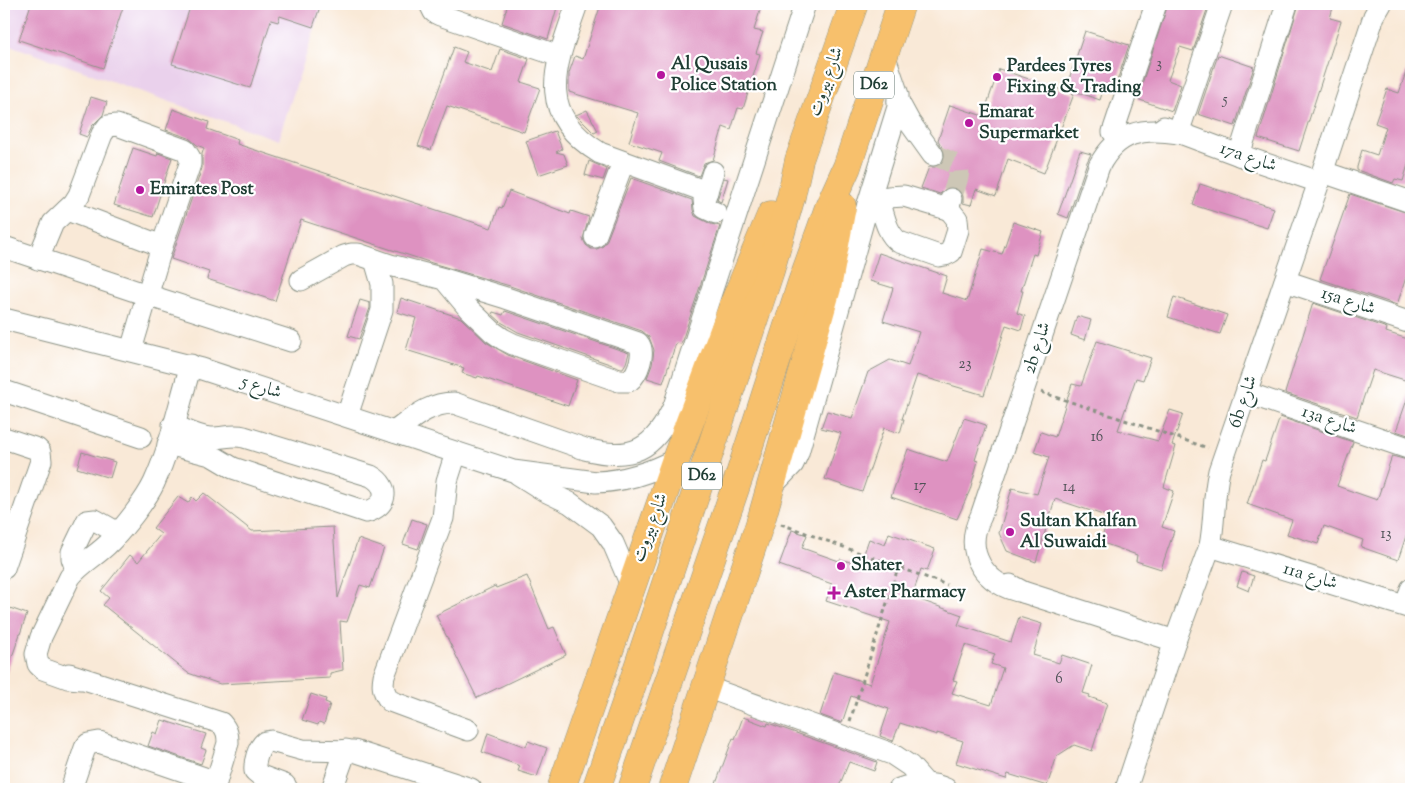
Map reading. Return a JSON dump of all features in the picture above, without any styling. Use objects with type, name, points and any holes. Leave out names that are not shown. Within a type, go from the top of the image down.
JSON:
[{"type":"main road","name":"شارع بيروت","points":[[561,789],[676,459],[680,418],[781,195],[799,160],[854,4]]},
{"type":"main road","name":"D62","points":[[632,789],[739,477],[801,284],[829,207],[847,167],[901,4]]},
{"type":"main road","name":"شارع بيروت","points":[[596,789],[770,271],[792,197],[799,160]]},
{"type":"main road","name":"D62","points":[[672,789],[762,517],[827,288],[840,220],[847,167]]},
{"type":"street","points":[[430,4],[434,12],[440,15],[559,56]]},
{"type":"street","points":[[577,4],[559,56],[555,76],[555,96],[562,115],[572,131],[584,144],[600,154],[622,163],[710,182],[704,206],[707,210],[716,213]]},
{"type":"street","points":[[394,432],[436,404],[454,404],[602,454],[618,455],[636,451],[651,442],[661,430],[680,418],[805,4]]},
{"type":"street","name":"2b شارع","points":[[1094,179],[1099,152],[1104,141],[1113,132],[1156,4]]},
{"type":"street","points":[[1113,132],[1124,125],[1136,122],[1149,122],[1178,133],[1222,4]]},
{"type":"street","points":[[1239,155],[1287,4]]},
{"type":"street","name":"6b شارع","points":[[1126,789],[1175,641],[1210,546],[1213,533],[1216,484],[1321,177],[1376,8]]},
{"type":"street","points":[[884,54],[898,101],[910,123],[933,155]]},
{"type":"street","points":[[769,489],[792,464],[798,452],[874,202],[898,101]]},
{"type":"street","points":[[38,259],[53,223],[79,195],[102,134],[108,126],[117,125],[180,147],[188,153],[190,164],[162,246],[132,350]]},
{"type":"street","name":"2b شارع","points":[[1175,641],[1013,590],[995,582],[988,576],[981,565],[974,544],[976,525],[981,516],[1094,179],[1105,155],[1124,138],[1148,130],[1178,133]]},
{"type":"street","name":"17a شارع","points":[[1178,133],[1239,155],[1411,202]]},
{"type":"street","points":[[595,238],[622,163]]},
{"type":"street","points":[[904,196],[945,209],[950,203],[957,219],[958,230],[951,252],[939,256],[894,239],[874,202],[888,197],[904,196]]},
{"type":"street","points":[[67,210],[162,246]]},
{"type":"street","points":[[4,247],[147,296],[291,341]]},
{"type":"street","points":[[301,280],[337,259],[351,254],[367,256],[375,260],[444,279],[506,298],[638,343],[642,350],[636,374],[629,381],[619,381],[513,344],[493,332],[480,320],[444,279]]},
{"type":"street","points":[[375,260],[382,284],[382,310]]},
{"type":"street","points":[[347,416],[382,310],[395,288],[414,271]]},
{"type":"street","name":"15a شارع","points":[[1285,281],[1411,323]]},
{"type":"street","name":"شارع 5","points":[[4,319],[191,365],[513,471],[596,482],[642,475],[676,459]]},
{"type":"street","points":[[71,788],[84,748],[88,744],[99,742],[215,786],[228,743],[226,729],[221,723],[81,679],[68,678],[50,672],[38,664],[36,654],[37,647],[64,588],[76,570],[110,542],[145,498],[153,484],[171,434],[191,365]]},
{"type":"street","points":[[4,391],[141,437]]},
{"type":"street","name":"13a شارع","points":[[1247,393],[1411,449]]},
{"type":"street","points":[[171,434],[217,447],[233,468],[366,512],[374,510],[381,505],[384,496],[383,488],[378,480],[370,476],[244,437],[230,435],[217,447]]},
{"type":"street","points":[[4,438],[37,449],[40,452],[41,461],[4,568]]},
{"type":"street","points":[[565,442],[578,479]]},
{"type":"street","points":[[456,453],[447,481],[443,518],[387,666],[383,684],[384,693],[390,701],[468,730]]},
{"type":"street","name":"شارع 5","points":[[513,471],[544,491],[570,503],[602,526],[614,543],[631,585]]},
{"type":"street","points":[[76,570],[72,552],[87,521],[96,520],[118,533]]},
{"type":"street","name":"11a شارع","points":[[1210,546],[1410,601]]},
{"type":"street","points":[[706,687],[892,754],[910,766],[925,783]]},
{"type":"street","points":[[287,789],[285,785],[261,776],[254,771],[263,743],[271,741],[303,750],[346,750],[363,753],[471,789]]},
{"type":"street","points":[[332,789],[346,750]]},
{"type":"street","points":[[899,789],[913,784],[925,783],[946,789]]},
{"type":"path","points":[[1025,386],[1226,454]]},
{"type":"path","points":[[762,517],[947,585]]},
{"type":"path","points":[[845,736],[898,568]]},
{"type":"shaded area","points":[[4,4],[323,4],[278,140],[4,43]]},
{"type":"building","points":[[31,4],[124,4],[103,68],[19,40]]},
{"type":"building","points":[[191,4],[321,4],[313,27],[280,16],[278,22],[271,20],[250,88],[172,64]]},
{"type":"building","points":[[508,4],[558,4],[548,39],[502,23]]},
{"type":"building","name":"Al Qusais Police Station","points":[[601,4],[762,4],[754,30],[763,32],[756,53],[760,54],[743,109],[738,108],[731,130],[723,127],[713,160],[704,163],[699,176],[659,161],[662,153],[629,142],[638,113],[569,92],[569,73],[575,56],[583,59]]},
{"type":"building","points":[[1168,4],[1209,4],[1193,51],[1180,47],[1168,80],[1181,85],[1172,111],[1137,99]]},
{"type":"building","points":[[1299,4],[1334,4],[1330,18],[1341,21],[1299,151],[1258,138]]},
{"type":"building","points":[[1085,31],[1129,45],[1115,87],[1105,84],[1100,100],[1066,88]]},
{"type":"building","points":[[454,47],[467,52],[463,62],[492,72],[500,49],[529,59],[521,82],[540,88],[524,132],[447,106],[431,150],[418,146]]},
{"type":"building","points":[[1218,55],[1254,67],[1235,126],[1198,114]]},
{"type":"building","points":[[1409,63],[1411,64],[1411,155],[1403,181],[1395,179],[1393,183],[1357,170],[1357,167],[1362,150],[1377,155],[1386,127],[1375,123],[1387,89],[1399,93]]},
{"type":"building","points":[[999,69],[1074,94],[1044,173],[1008,159],[996,196],[976,189],[971,205],[963,203],[963,196],[960,190],[955,187],[948,187],[940,194],[921,188],[929,167],[940,165],[945,160],[945,153],[938,140],[950,105],[983,116]]},
{"type":"building","points":[[91,97],[107,102],[103,115],[92,126],[87,137],[79,134]]},
{"type":"building","points":[[173,109],[209,122],[207,129],[238,140],[237,144],[491,228],[499,207],[502,208],[509,191],[570,214],[571,211],[589,217],[583,239],[591,249],[597,249],[606,242],[631,178],[692,200],[695,216],[720,226],[681,344],[676,343],[663,383],[647,378],[652,365],[654,350],[649,337],[642,331],[510,286],[432,263],[301,220],[275,301],[207,279],[209,272],[171,259],[202,168],[204,148],[189,138],[166,130]]},
{"type":"building","points":[[587,110],[598,131],[594,133],[576,115]]},
{"type":"building","points":[[555,131],[562,149],[556,152],[564,154],[568,165],[538,175],[526,141]]},
{"type":"building","name":"Emirates Post","points":[[133,148],[157,156],[158,153],[172,158],[153,217],[114,205]]},
{"type":"building","points":[[1080,151],[1091,154],[1068,218],[1058,214]]},
{"type":"building","points":[[589,161],[607,169],[603,180],[585,175]]},
{"type":"building","points":[[724,178],[728,179],[721,202],[717,200]]},
{"type":"building","points":[[1200,184],[1274,208],[1267,228],[1193,205]]},
{"type":"building","points":[[1350,194],[1411,214],[1411,262],[1397,305],[1320,279]]},
{"type":"building","points":[[1013,222],[1043,232],[1036,255],[1033,254],[1021,291],[1023,291],[1017,313],[1025,316],[1021,330],[1006,325],[984,395],[917,375],[902,419],[904,419],[900,433],[884,428],[862,492],[825,479],[841,433],[821,428],[827,411],[852,418],[868,372],[890,360],[908,366],[919,332],[883,321],[893,288],[870,281],[879,253],[947,276],[942,293],[967,301],[983,249],[1002,254]]},
{"type":"building","points":[[1174,297],[1227,315],[1220,334],[1168,317]]},
{"type":"building","points":[[401,298],[461,318],[486,342],[508,355],[577,380],[568,406],[478,376],[477,378],[462,373],[464,368],[406,350],[416,318],[397,312]]},
{"type":"building","points":[[360,300],[370,303],[370,308],[359,339],[348,336]]},
{"type":"building","points":[[1313,303],[1387,328],[1386,332],[1411,340],[1411,382],[1373,370],[1357,417],[1285,393]]},
{"type":"building","points":[[505,311],[629,353],[626,363],[621,368],[518,332],[492,314],[493,312],[503,315]]},
{"type":"building","points":[[1077,316],[1091,320],[1085,340],[1071,335]]},
{"type":"building","points":[[1097,341],[1151,358],[1143,380],[1136,378],[1118,430],[1158,441],[1170,410],[1183,414],[1172,445],[1176,446],[1164,487],[1174,491],[1162,527],[1174,531],[1161,569],[1136,561],[1137,555],[1100,542],[1109,517],[1055,499],[1036,562],[1007,551],[999,533],[1012,488],[1037,494],[1049,457],[1034,452],[1041,432],[1055,437],[1072,384],[1081,386]]},
{"type":"building","points":[[1409,394],[1411,395],[1411,436],[1396,431]]},
{"type":"building","points":[[1280,417],[1353,442],[1337,486],[1377,500],[1392,456],[1411,461],[1411,521],[1398,560],[1361,547],[1363,540],[1324,526],[1318,544],[1287,534],[1292,520],[1247,504],[1262,460],[1265,461]]},
{"type":"building","points":[[964,418],[986,425],[975,460],[978,461],[970,490],[957,519],[891,497],[908,449],[947,462]]},
{"type":"building","points":[[82,452],[115,462],[110,478],[77,468]]},
{"type":"building","points":[[204,493],[252,531],[333,527],[338,598],[358,539],[384,548],[370,588],[360,585],[347,622],[340,621],[343,670],[330,673],[330,678],[220,684],[188,673],[103,605],[109,598],[101,591],[130,555],[138,562],[161,534],[153,528],[178,497],[188,503],[192,497],[196,501]]},
{"type":"building","points":[[412,519],[427,524],[418,549],[403,544]]},
{"type":"building","points":[[792,530],[807,535],[802,548],[839,561],[840,559],[860,565],[869,539],[885,545],[889,533],[935,549],[927,571],[921,569],[912,597],[962,615],[958,625],[1011,642],[1019,617],[1042,624],[1033,655],[1059,663],[1062,655],[1092,665],[1083,693],[1107,703],[1092,751],[1074,745],[1057,756],[1047,786],[1008,774],[1006,779],[956,763],[963,741],[937,733],[937,735],[900,723],[893,741],[880,736],[889,709],[851,696],[842,723],[820,715],[834,672],[870,684],[890,622],[826,601],[832,584],[779,565]],"holes":[[[965,645],[995,654],[991,664],[1003,668],[991,705],[952,693],[957,681],[953,680]]]},
{"type":"building","points":[[1242,572],[1254,576],[1249,591],[1237,586]]},
{"type":"building","points":[[527,576],[549,629],[554,627],[566,655],[477,698],[436,615],[495,586],[496,588]]},
{"type":"building","points":[[4,606],[27,614],[6,674],[4,674]]},
{"type":"building","points":[[311,694],[326,699],[325,702],[330,704],[324,724],[319,722],[318,725],[302,720]]},
{"type":"building","points":[[743,717],[767,726],[768,723],[877,762],[874,771],[849,762],[838,789],[714,789]]},
{"type":"building","points":[[162,720],[206,734],[201,748],[206,750],[201,764],[148,746],[153,732],[157,734]]},
{"type":"building","points":[[488,733],[526,747],[528,741],[547,748],[537,777],[518,771],[520,766],[482,752]]},
{"type":"tunnel","points":[[933,155],[952,162],[959,170],[951,199]]},
{"type":"place","name":"Al Qusais Police Station","points":[[661,75]]},
{"type":"place","name":"Pardees Tyres Fixing & Trading","points":[[997,77]]},
{"type":"place","name":"Emarat Supermarket","points":[[969,123]]},
{"type":"place","name":"Emirates Post","points":[[140,190]]},
{"type":"place","name":"Sultan Khalfan Al Suwaidi","points":[[1010,532]]},
{"type":"place","name":"Shater","points":[[841,566]]},
{"type":"place","name":"Aster Pharmacy","points":[[834,593]]}]
